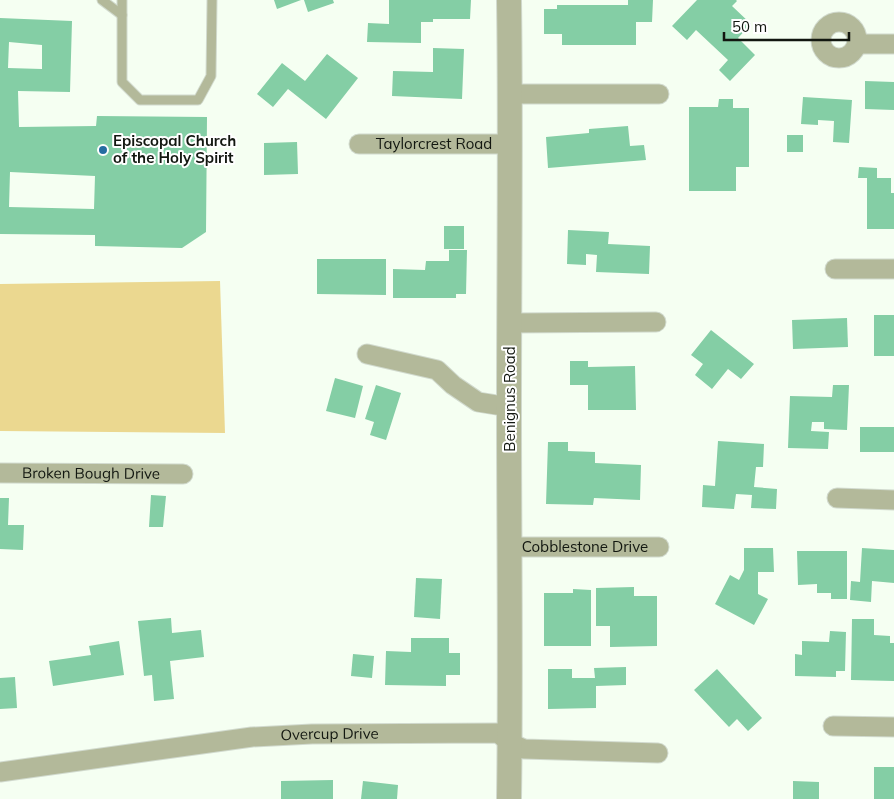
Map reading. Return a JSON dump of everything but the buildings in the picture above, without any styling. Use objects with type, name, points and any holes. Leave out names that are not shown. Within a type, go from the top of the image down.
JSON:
[{"type":"street","name":"Benignus Road","points":[[509,0],[509,799]]},
{"type":"street","points":[[857,44],[894,44]]},
{"type":"street","points":[[510,94],[659,94]]},
{"type":"street","name":"Taylorcrest Road","points":[[359,144],[509,144]]},
{"type":"street","points":[[835,270],[894,269]]},
{"type":"street","points":[[510,323],[656,322]]},
{"type":"street","points":[[367,354],[437,370],[453,385],[478,402],[509,407]]},
{"type":"street","name":"Broken Bough Drive","points":[[0,473],[183,474]]},
{"type":"street","points":[[838,498],[894,500]]},
{"type":"street","name":"Cobblestone Drive","points":[[510,547],[660,547]]},
{"type":"street","points":[[833,726],[894,726]]},
{"type":"street","name":"Overcup Drive","points":[[0,772],[252,737],[312,734],[498,733],[510,743],[524,749],[658,753]]},
{"type":"lane","points":[[102,0],[122,15]]},
{"type":"lane","points":[[122,0],[122,82],[140,100],[198,100],[212,76],[212,0]]},
{"type":"shaded area","points":[[220,281],[225,433],[0,431],[0,284]]},
{"type":"place","name":"Episcopal Church of the Holy Spirit","points":[[103,150]]}]
